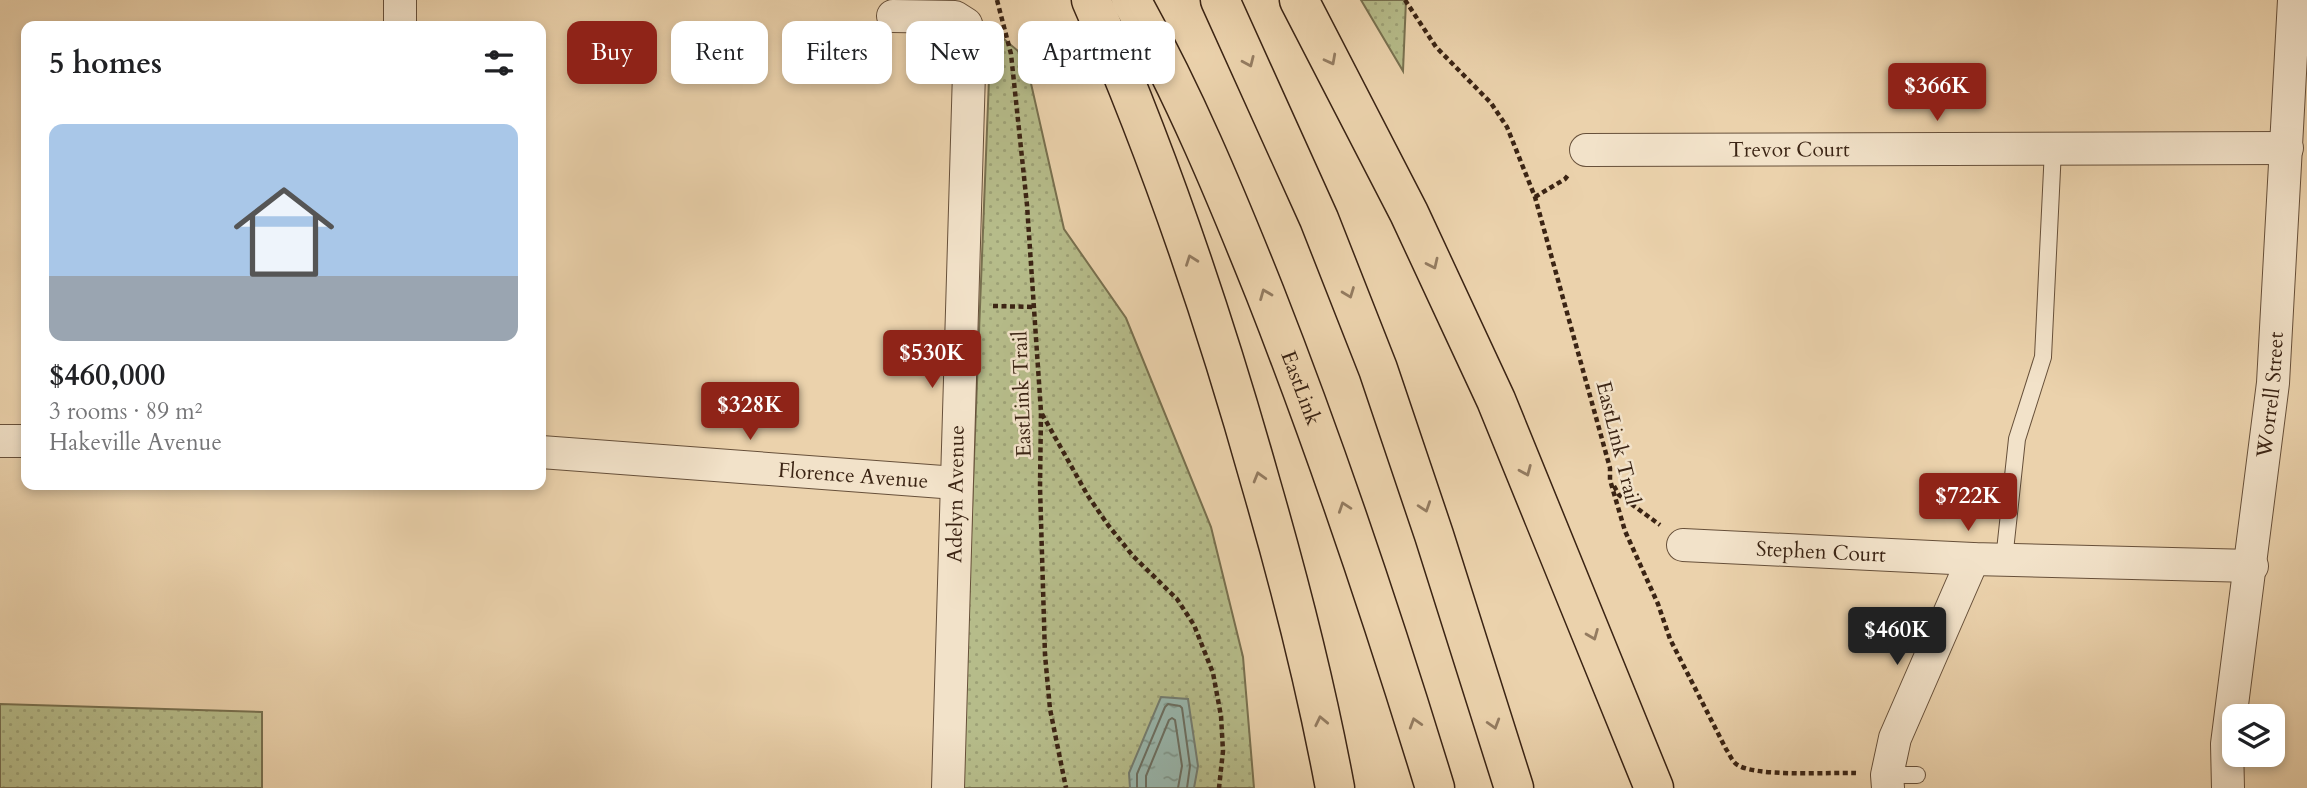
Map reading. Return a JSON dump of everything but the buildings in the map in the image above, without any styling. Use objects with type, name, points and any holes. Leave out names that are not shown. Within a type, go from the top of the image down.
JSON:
[{"type":"highway","points":[[1091,0],[1170,201],[1232,382],[1283,562],[1335,788]]},
{"type":"highway","name":"EastLink","points":[[1131,0],[1200,137],[1291,360],[1390,642],[1436,788]]},
{"type":"highway","points":[[1220,0],[1320,219],[1378,369],[1514,788]]},
{"type":"highway","points":[[1299,0],[1409,213],[1496,400],[1654,788]]},
{"type":"street","points":[[400,0],[400,21]]},
{"type":"street","name":"Worrell Street","points":[[2228,788],[2227,744],[2252,566],[2273,383],[2294,0]]},
{"type":"street","name":"Adelyn Avenue","points":[[893,16],[955,17],[966,24],[970,38],[948,788]]},
{"type":"street","name":"Trevor Court","points":[[1587,150],[2287,148]]},
{"type":"street","points":[[0,441],[21,441]]},
{"type":"street","name":"Florence Avenue","points":[[546,452],[956,484]]},
{"type":"street","name":"Stephen Court","points":[[1683,545],[1973,559],[2252,566]]},
{"type":"street","points":[[1897,779],[1895,738],[1973,559]]},
{"type":"lane","points":[[2004,560],[2017,439],[2043,358],[2053,149]]},
{"type":"path","name":"EastLink Trail","points":[[997,0],[1011,54],[1027,205],[1041,412],[1040,487],[1045,655],[1050,709],[1066,788]]},
{"type":"path","name":"EastLink Trail","points":[[1405,0],[1436,47],[1490,103],[1507,127],[1543,223],[1625,531],[1658,604],[1670,639],[1735,763],[1745,769],[1766,772],[1825,771],[1897,779]]},
{"type":"path","points":[[1041,412],[1088,496],[1108,525],[1133,556],[1177,599],[1194,625],[1213,673],[1222,716],[1223,751],[1219,788]]},
{"type":"path","points":[[1610,480],[1619,495],[1648,514],[1683,545]]},
{"type":"green space","points":[[1361,0],[1406,0],[1403,71]]},
{"type":"green space","points":[[1004,39],[1018,51],[1018,84],[1031,84],[1064,229],[1126,318],[1211,527],[1243,657],[1254,788],[961,788],[989,84],[1004,84]]},
{"type":"green space","points":[[0,704],[262,712],[262,788],[0,788]]},
{"type":"water","points":[[1161,697],[1188,699],[1198,766],[1194,788],[1130,788],[1129,773]]}]
